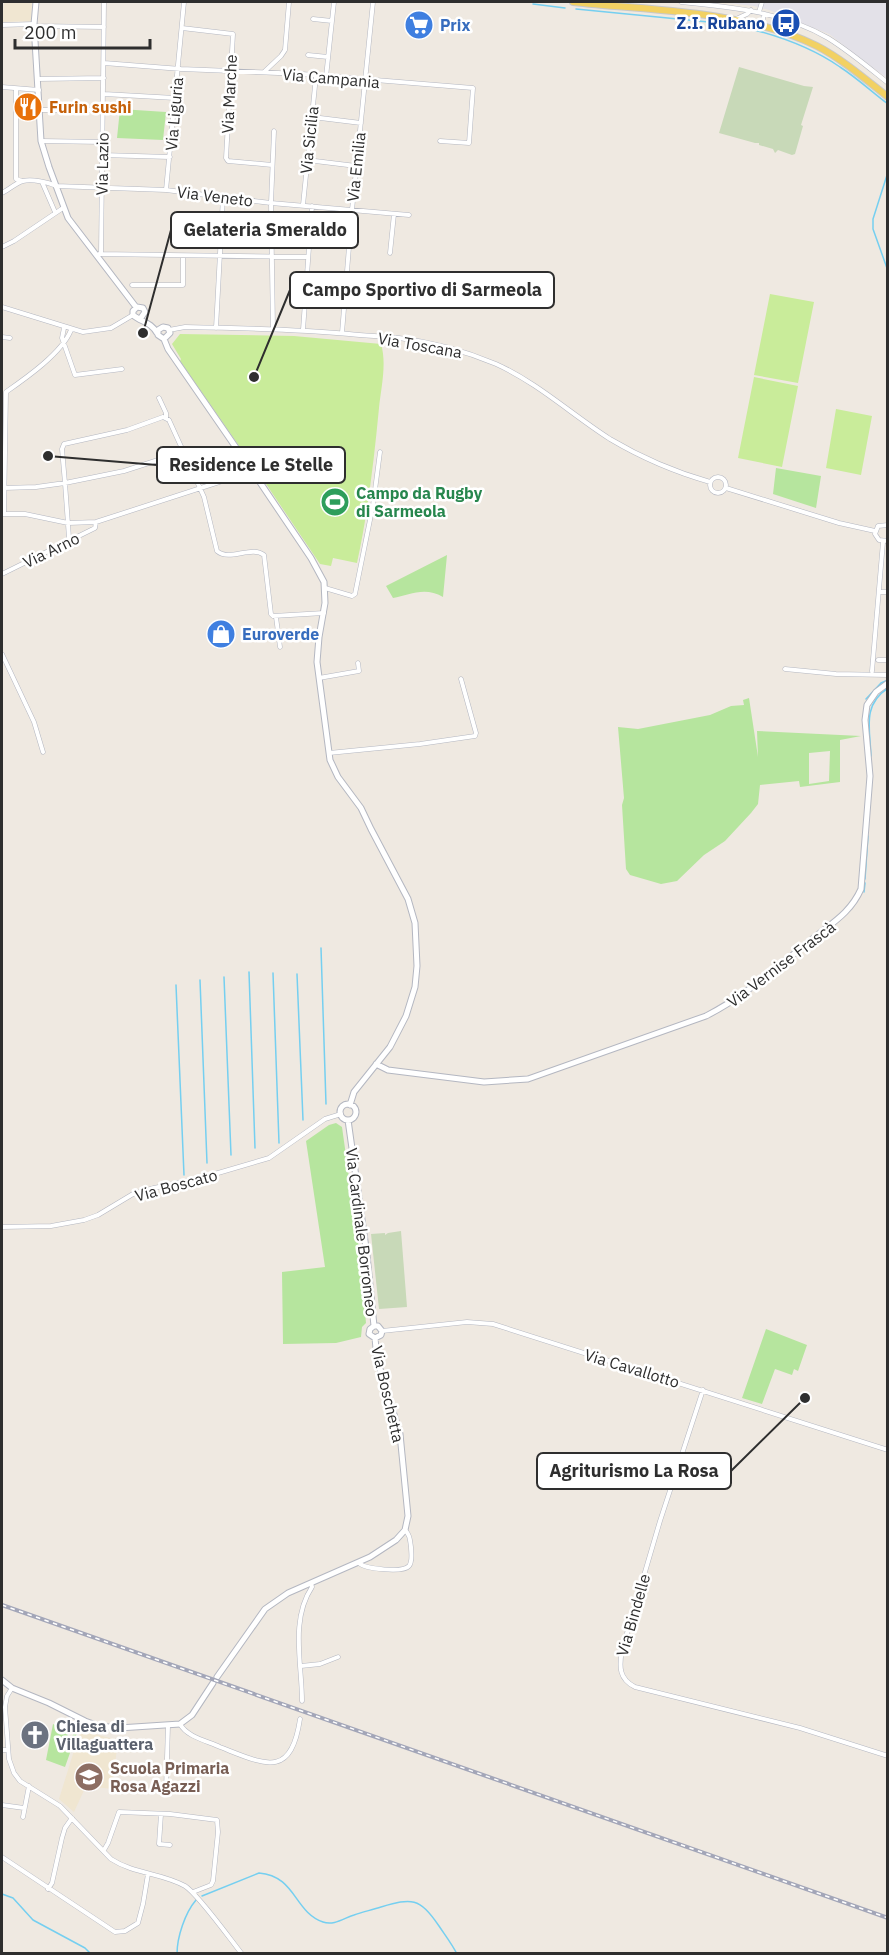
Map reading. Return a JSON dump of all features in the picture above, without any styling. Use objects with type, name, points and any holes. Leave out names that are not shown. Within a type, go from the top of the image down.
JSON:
[{"type":"main road","points":[[576,2],[623,4],[733,20],[786,32],[835,56],[888,97]]},
{"type":"street","points":[[36,2],[35,25],[41,141],[63,208],[68,218],[98,254],[136,307],[143,308],[151,321],[166,328],[169,336],[164,339]]},
{"type":"street","name":"Via Lazio","points":[[98,254],[102,188],[104,2]]},
{"type":"street","name":"Via Liguria","points":[[166,190],[184,2]]},
{"type":"street","points":[[263,73],[284,53],[289,2]]},
{"type":"street","points":[[326,77],[334,2]]},
{"type":"street","name":"Via Emilia","points":[[342,333],[356,166],[374,2]]},
{"type":"street","points":[[681,2],[762,13],[810,30],[829,39],[888,83]]},
{"type":"street","points":[[762,2],[762,25]]},
{"type":"street","points":[[733,20],[750,11]]},
{"type":"street","points":[[750,11],[754,24]]},
{"type":"street","points":[[313,19],[332,21]]},
{"type":"street","points":[[2,25],[104,27]]},
{"type":"street","name":"Via Marche","points":[[182,28],[233,34],[226,158],[228,161],[272,165]]},
{"type":"street","points":[[308,55],[328,57]]},
{"type":"street","points":[[276,73],[277,60]]},
{"type":"street","name":"Via Campania","points":[[104,63],[316,75],[365,81],[473,88],[469,143],[440,141]]},
{"type":"street","name":"Via Sicilia","points":[[303,205],[316,75]]},
{"type":"street","points":[[38,79],[104,78]]},
{"type":"street","points":[[2,87],[39,90]]},
{"type":"street","points":[[16,89],[16,179],[22,182]]},
{"type":"street","points":[[104,94],[175,98]]},
{"type":"street","points":[[39,110],[103,110]]},
{"type":"street","points":[[312,117],[361,123]]},
{"type":"street","points":[[273,329],[271,203],[274,131]]},
{"type":"street","points":[[41,141],[102,142]]},
{"type":"street","points":[[102,155],[170,157]]},
{"type":"street","points":[[307,160],[356,166]]},
{"type":"street","points":[[2,193],[22,182]]},
{"type":"street","name":"Via Veneto","points":[[22,182],[42,182],[56,186],[166,190],[271,203],[409,215]]},
{"type":"street","points":[[42,182],[56,212]]},
{"type":"street","points":[[216,328],[222,196]]},
{"type":"street","points":[[303,330],[312,206]]},
{"type":"street","points":[[2,247],[63,208]]},
{"type":"street","points":[[390,252],[394,214]]},
{"type":"street","points":[[221,218],[238,219]]},
{"type":"street","points":[[98,254],[308,257]]},
{"type":"street","points":[[132,285],[183,285],[183,256]]},
{"type":"street","points":[[2,308],[70,330],[84,332],[104,330],[133,315],[136,307]]},
{"type":"street","points":[[140,319],[145,312]]},
{"type":"street","name":"Via Cardinale Borromeo","points":[[133,315],[149,324],[159,338],[164,339],[168,349],[248,465],[254,464],[257,467],[258,472],[255,475],[311,558],[320,573],[325,588],[324,613],[317,651],[328,753],[338,777],[361,808],[404,891],[415,923],[417,966],[411,1002],[396,1037],[354,1092],[350,1105]]},
{"type":"street","points":[[64,328],[62,335],[75,375],[122,369]]},
{"type":"street","points":[[157,333],[158,330],[166,328]]},
{"type":"street","name":"Via Toscana","points":[[166,328],[273,329],[342,333],[400,338],[470,354],[497,365],[549,394],[587,423],[637,454],[660,466],[710,482]]},
{"type":"street","points":[[70,330],[64,341],[43,365],[6,392],[3,514],[25,514],[68,523],[96,522],[247,473],[255,475]]},
{"type":"street","points":[[2,337],[10,338]]},
{"type":"street","points":[[159,398],[166,418],[169,420],[201,489],[220,554],[258,551],[264,555],[271,614],[276,617],[324,613]]},
{"type":"street","points":[[69,538],[63,445],[128,430],[166,418]]},
{"type":"street","points":[[4,488],[36,487],[116,473],[183,452]]},
{"type":"street","points":[[325,588],[346,596],[355,594],[373,505],[380,452]]},
{"type":"street","points":[[247,473],[248,465]]},
{"type":"street","name":"Via Toscana","points":[[719,477],[726,482],[726,488],[717,493],[711,490],[710,482],[713,478],[719,477]]},
{"type":"street","name":"Via Toscana","points":[[726,488],[839,523],[875,531]]},
{"type":"street","name":"Via Arno","points":[[2,574],[95,528],[96,522]]},
{"type":"street","points":[[872,671],[886,541],[877,538],[875,531],[880,525],[888,525]]},
{"type":"street","points":[[879,592],[888,592]]},
{"type":"street","points":[[276,617],[280,647]]},
{"type":"street","points":[[2,654],[34,722],[43,752]]},
{"type":"street","points":[[878,660],[888,660]]},
{"type":"street","points":[[319,678],[359,671],[358,663]]},
{"type":"street","points":[[785,669],[836,674],[888,675]]},
{"type":"street","points":[[328,753],[475,736],[461,679]]},
{"type":"street","name":"Via Vernise Frascà","points":[[376,1065],[388,1070],[484,1082],[528,1079],[706,1016],[730,1004],[756,986],[812,939],[840,919],[861,889],[870,776],[865,720],[867,705],[876,692],[888,683]]},
{"type":"street","name":"Via Cardinale Borromeo","points":[[340,1114],[343,1107],[350,1105]]},
{"type":"street","name":"Via Cardinale Borromeo","points":[[350,1105],[356,1113],[348,1120],[367,1255],[374,1326],[370,1329],[369,1334],[375,1338]]},
{"type":"street","points":[[340,1114],[348,1120]]},
{"type":"street","name":"Via Boscato","points":[[2,1227],[51,1226],[84,1220],[98,1215],[134,1194],[201,1178],[269,1158],[325,1119],[340,1114]]},
{"type":"street","name":"Via Cavallotto","points":[[382,1331],[467,1322],[493,1324],[888,1450]]},
{"type":"street","points":[[374,1326],[378,1326],[382,1331]]},
{"type":"street","name":"Via Boschetta","points":[[382,1331],[381,1335],[375,1338],[377,1359],[400,1434],[408,1515],[405,1530]]},
{"type":"street","name":"Via Bindelle","points":[[703,1390],[660,1521],[622,1650],[619,1666],[623,1679],[635,1688],[800,1728],[888,1756]]},
{"type":"street","points":[[2,1680],[12,1688],[99,1726],[118,1728],[180,1724],[192,1715],[265,1609],[288,1593],[359,1563],[387,1547],[405,1530],[408,1532],[411,1541],[409,1566],[403,1569],[381,1569],[363,1567],[359,1563]]},
{"type":"street","points":[[302,1701],[299,1622],[301,1606],[312,1587],[311,1583]]},
{"type":"street","points":[[302,1666],[320,1664],[338,1657]]},
{"type":"street","points":[[12,1688],[7,1695],[5,1707],[8,1750],[11,1767],[20,1781],[60,1806],[119,1864],[186,1886],[242,1953]]},
{"type":"street","points":[[180,1724],[186,1732],[203,1740],[256,1761],[267,1763],[279,1761],[294,1749],[300,1719]]},
{"type":"street","points":[[166,1790],[168,1726]]},
{"type":"street","points":[[2,1750],[8,1750]]},
{"type":"street","points":[[22,1817],[28,1786]]},
{"type":"street","points":[[2,1805],[24,1808]]},
{"type":"street","points":[[104,1850],[119,1812],[213,1819],[219,1823],[213,1881],[211,1885],[193,1892]]},
{"type":"street","points":[[161,1814],[159,1844],[170,1845]]},
{"type":"street","points":[[48,1888],[52,1882],[65,1828],[72,1818]]},
{"type":"street","points":[[2,1857],[115,1932],[125,1931],[138,1923],[148,1874]]},
{"type":"shaded area","points":[[4,2],[32,2],[31,21],[2,22]]},
{"type":"shaded area","points":[[719,2],[887,2],[887,78],[829,34],[769,10]]},
{"type":"shaded area","name":"Scuola Primaria Rosa Agazzi","points":[[81,1728],[87,1732],[118,1740],[112,1789],[86,1786],[74,1812],[59,1799]]},
{"type":"green space","points":[[739,67],[813,87],[795,154],[778,150],[775,153],[773,149],[759,145],[759,143],[719,133]]},
{"type":"green space","points":[[120,109],[166,112],[163,140],[117,138]]},
{"type":"green space","points":[[770,294],[814,302],[798,383],[754,375]]},
{"type":"green space","points":[[180,334],[294,336],[381,344],[384,360],[383,376],[370,486],[357,563],[333,558],[331,566],[320,564],[262,478],[263,468],[257,462],[250,460],[248,457],[250,454],[246,456],[180,361],[172,344]]},
{"type":"green space","points":[[754,377],[798,386],[782,467],[738,458]]},
{"type":"green space","points":[[836,409],[872,416],[861,475],[826,468]]},
{"type":"green space","points":[[776,468],[821,476],[816,508],[773,494]]},
{"type":"green space","points":[[447,555],[443,597],[423,592],[393,598],[386,586]]},
{"type":"green space","points":[[749,698],[758,757],[757,731],[861,736],[840,740],[840,782],[800,787],[799,781],[760,785],[758,804],[751,813],[725,841],[704,855],[677,881],[661,884],[630,875],[626,869],[622,805],[624,798],[618,727],[638,729],[710,715],[731,706],[744,705],[743,700]],"holes":[[[830,751],[829,781],[809,784],[809,753]]]},
{"type":"green space","points":[[336,1123],[342,1127],[361,1263],[366,1323],[362,1327],[361,1337],[336,1343],[283,1344],[282,1272],[325,1267],[306,1141],[329,1125]]},
{"type":"green space","points":[[401,1231],[407,1307],[379,1309],[371,1234],[385,1233],[385,1235]]},
{"type":"green space","points":[[766,1329],[807,1345],[798,1371],[794,1369],[792,1375],[775,1369],[762,1404],[742,1398]]},
{"type":"green space","points":[[53,1724],[68,1732],[67,1739],[70,1741],[74,1732],[77,1733],[65,1767],[46,1760]]},
{"type":"waterway","points":[[514,2],[521,2]]},
{"type":"waterway","points":[[533,4],[565,8]]},
{"type":"waterway","points":[[576,9],[729,24],[773,35],[801,45],[827,59],[888,104]]},
{"type":"waterway","points":[[888,172],[873,219],[873,229],[888,271]]},
{"type":"waterway","points":[[866,699],[881,683],[888,680]]},
{"type":"waterway","points":[[871,756],[869,718],[874,702],[888,688]]},
{"type":"waterway","points":[[865,879],[868,836]]},
{"type":"waterway","points":[[864,892],[865,883]]},
{"type":"waterway","points":[[321,948],[326,1104]]},
{"type":"waterway","points":[[249,972],[255,1148]]},
{"type":"waterway","points":[[273,973],[279,1143]]},
{"type":"waterway","points":[[297,974],[303,1120]]},
{"type":"waterway","points":[[224,977],[231,1155]]},
{"type":"waterway","points":[[200,980],[207,1163]]},
{"type":"waterway","points":[[176,985],[184,1175]]},
{"type":"waterway","points":[[202,1896],[259,1873],[281,1881],[306,1911],[327,1923],[400,1902],[414,1902],[432,1916],[457,1954]]},
{"type":"waterway","points":[[2,1894],[13,1898],[33,1920],[85,1948],[91,1954]]},
{"type":"waterway","points":[[177,1954],[182,1926],[196,1900]]},
{"type":"railway","points":[[2,1605],[888,1918]]},
{"type":"place","name":"Z.I. Rubano","points":[[786,23]]},
{"type":"place","name":"Prix","points":[[419,25]]},
{"type":"place","name":"Furin sushi","points":[[28,107]]},
{"type":"place","name":"Gelateria Smeraldo","points":[[143,333]]},
{"type":"place","name":"Campo Sportivo di Sarmeola","points":[[254,377]]},
{"type":"place","name":"Residence Le Stelle","points":[[48,456]]},
{"type":"place","name":"Campo da Rugby di Sarmeola","points":[[335,502]]},
{"type":"place","name":"Euroverde","points":[[221,634]]},
{"type":"place","name":"Agriturismo La Rosa","points":[[805,1398]]},
{"type":"place","name":"Chiesa di Villaguattera","points":[[35,1735]]},
{"type":"place","name":"Scuola Primaria Rosa Agazzi","points":[[89,1777]]}]
